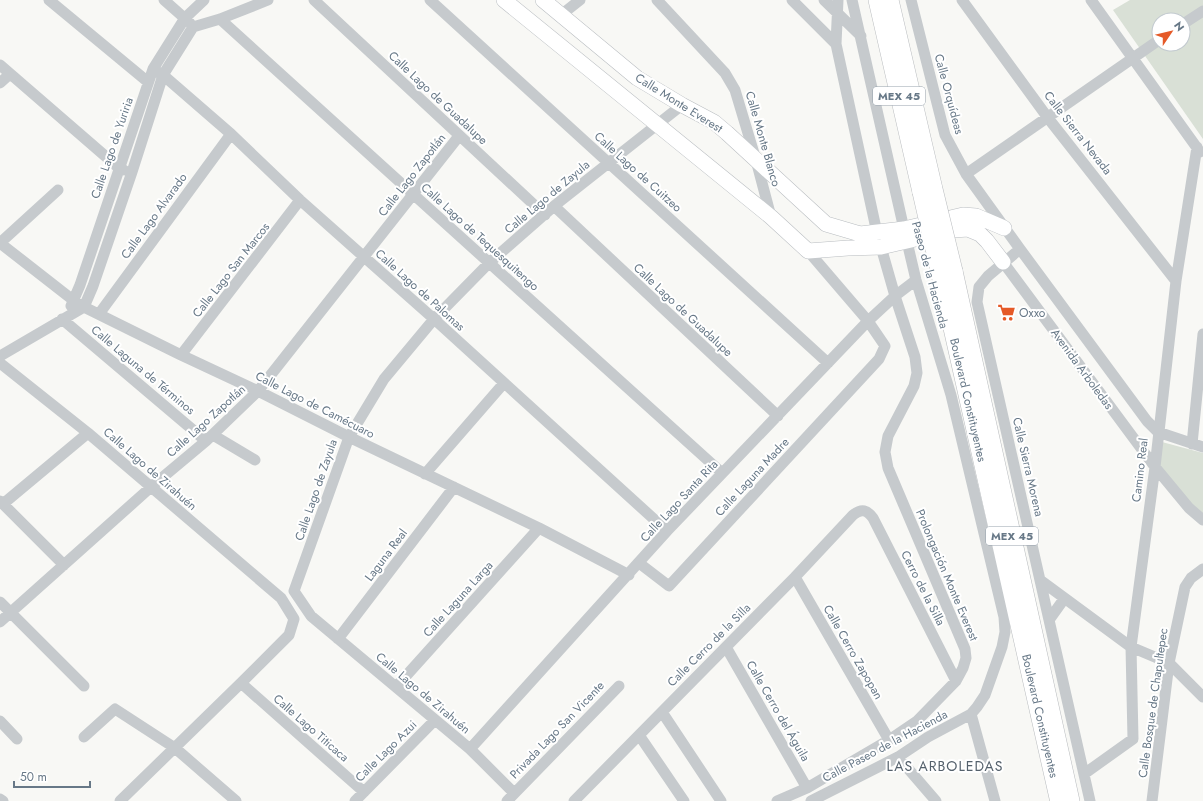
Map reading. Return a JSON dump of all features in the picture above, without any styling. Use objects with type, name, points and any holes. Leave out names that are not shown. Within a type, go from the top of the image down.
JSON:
[{"type":"highway","name":"Boulevard Constituyentes","points":[[877,0],[947,273],[1071,801]]},
{"type":"highway","name":"Boulevard Constituyentes","points":[[890,0],[927,191]]},
{"type":"highway","name":"Boulevard Constituyentes","points":[[947,273],[1059,801]]},
{"type":"main road","name":"Calle Monte Everest","points":[[504,0],[771,217],[808,251],[881,247],[905,235],[963,215],[976,216],[1004,228]]},
{"type":"main road","name":"Calle Monte Everest","points":[[543,0],[637,78],[714,122],[826,224],[860,234],[877,233],[905,235],[954,230],[968,230],[980,234]]},
{"type":"main road","name":"Avenida Arboledas","points":[[980,234],[1003,262]]},
{"type":"street","points":[[50,0],[148,82]]},
{"type":"street","points":[[164,0],[193,26],[220,19],[268,0]]},
{"type":"street","name":"Calle Lago de Yuriria","points":[[84,307],[94,286],[132,172],[158,72],[185,18],[204,0]]},
{"type":"street","name":"Calle Lago de Guadalupe","points":[[314,0],[545,215]]},
{"type":"street","name":"Calle Lago de Cuitzeo","points":[[430,0],[828,363]]},
{"type":"street","points":[[560,15],[580,0]]},
{"type":"street","name":"Calle Monte Blanco","points":[[657,0],[725,73],[735,90],[771,217]]},
{"type":"street","points":[[792,0],[836,44]]},
{"type":"street","points":[[824,0],[861,36]]},
{"type":"street","points":[[838,0],[836,44],[877,233],[895,296]]},
{"type":"street","name":"Paseo de la Hacienda","points":[[852,0],[916,280],[951,395],[1004,617],[1005,632],[1002,647],[985,695],[978,707],[971,714]]},
{"type":"street","name":"Calle Orquídeas","points":[[911,0],[945,135],[966,174],[1004,228]]},
{"type":"street","name":"Calle Sierra Nevada","points":[[962,0],[1048,118],[1176,281]]},
{"type":"street","points":[[1091,0],[1200,151]]},
{"type":"street","points":[[1191,19],[1203,11]]},
{"type":"street","name":"Calle Lago de Tequesquitengo","points":[[220,19],[722,473]]},
{"type":"street","name":"Calle Lago de Yuriria","points":[[65,318],[80,285],[148,82],[158,72],[193,26]]},
{"type":"street","points":[[966,174],[1151,45]]},
{"type":"street","points":[[0,65],[119,168],[132,172]]},
{"type":"street","name":"Calle Lago de Palomas","points":[[158,72],[230,134],[300,200],[434,319],[667,531]]},
{"type":"street","points":[[0,83],[10,74]]},
{"type":"street","name":"Calle Lago de Zayula","points":[[294,591],[349,437],[384,379],[434,319],[489,263],[554,206],[682,105]]},
{"type":"street","name":"Calle Lago Alvarado","points":[[99,314],[230,134]]},
{"type":"street","name":"Calle Lago Zapotlán","points":[[0,622],[151,487],[210,438],[258,391],[459,136]]},
{"type":"street","name":"Camino Real","points":[[1084,774],[1133,739],[1131,647],[1155,467],[1176,281],[1200,151]]},
{"type":"street","points":[[0,243],[58,190]]},
{"type":"street","name":"Calle Lago San Marcos","points":[[181,355],[300,200]]},
{"type":"street","name":"Calle Lago de Guadalupe","points":[[554,206],[778,416]]},
{"type":"street","name":"Avenida Arboledas","points":[[1004,228],[1147,421],[1158,432]]},
{"type":"street","name":"Calle Lago de Camécuaro","points":[[0,243],[84,307],[425,474],[539,528],[628,575]]},
{"type":"street","name":"Calle Sierra Morena","points":[[1020,249],[1003,262],[979,287],[977,302],[1090,801]]},
{"type":"street","name":"Calle Monte Everest","points":[[808,251],[868,321],[885,346],[879,359]]},
{"type":"street","name":"Avenida Arboledas","points":[[1003,262],[1155,467],[1189,508],[1203,520]]},
{"type":"street","name":"Calle Lago Santa Rita","points":[[470,749],[667,531],[722,473],[868,321],[895,296],[916,280]]},
{"type":"street","name":"Prolongación Monte Everest","points":[[777,801],[807,788],[889,740],[917,721],[956,681],[963,668],[966,658],[965,648],[888,468],[885,452],[888,436],[914,386],[917,373],[915,357],[895,296]]},
{"type":"street","points":[[0,356],[84,307]]},
{"type":"street","name":"Calle Laguna de Términos","points":[[65,318],[210,438],[254,460]]},
{"type":"street","points":[[1192,444],[1203,334]]},
{"type":"street","name":"Calle Laguna Madre","points":[[639,563],[669,586],[879,359]]},
{"type":"street","name":"Calle Lago de Zirahuén","points":[[0,363],[88,433],[281,598],[294,619]]},
{"type":"street","points":[[425,474],[504,383]]},
{"type":"street","points":[[1158,432],[1203,447]]},
{"type":"street","points":[[64,565],[2,502],[88,433]]},
{"type":"street","name":"Laguna Real","points":[[338,639],[454,488]]},
{"type":"street","name":"Cerro de la Silla","points":[[864,510],[873,518],[956,681]]},
{"type":"street","name":"Calle Cerro de la Silla","points":[[574,801],[795,577],[853,515],[858,511],[864,510]]},
{"type":"street","name":"Calle Laguna Larga","points":[[396,687],[539,528]]},
{"type":"street","name":"Calle Bosque de Chapultepec","points":[[1152,801],[1169,663],[1185,587],[1191,578],[1203,569]]},
{"type":"street","name":"Calle Cerro Zapopan","points":[[795,577],[889,740]]},
{"type":"street","points":[[1040,580],[1131,647],[1169,663],[1203,697]]},
{"type":"street","points":[[281,598],[294,591]]},
{"type":"street","name":"Calle Lago de Zirahuén","points":[[294,591],[311,616],[470,749],[510,797]]},
{"type":"street","points":[[1049,620],[1064,598]]},
{"type":"street","points":[[0,602],[84,686]]},
{"type":"street","points":[[120,801],[289,635],[294,619],[311,616]]},
{"type":"street","name":"Calle Cerro del Águila","points":[[726,647],[807,788]]},
{"type":"street","name":"Calle Lago Titicaca","points":[[241,683],[364,792]]},
{"type":"street","name":"Privada Lago San Vicente","points":[[510,797],[619,686]]},
{"type":"street","points":[[84,737],[115,709],[175,748],[236,801]]},
{"type":"street","points":[[662,712],[721,801]]},
{"type":"street","points":[[971,714],[995,801]]},
{"type":"street","name":"Calle Paseo de la Hacienda","points":[[815,800],[898,756],[928,737],[971,714]]},
{"type":"street","name":"Calle Lago Azui","points":[[355,801],[435,720]]},
{"type":"street","points":[[0,721],[17,739]]},
{"type":"street","points":[[917,721],[928,737]]},
{"type":"street","points":[[639,735],[684,801]]},
{"type":"street","points":[[898,756],[936,801]]},
{"type":"shaded area","points":[[1130,0],[1203,0],[1203,139],[1113,10]]},
{"type":"shaded area","points":[[1162,442],[1203,453],[1203,516],[1159,471]]},
{"type":"place","name":"Oxxo","points":[[1006,313]]},
{"type":"district","name":"LAS ARBOLEDAS","points":[[945,766]]}]
